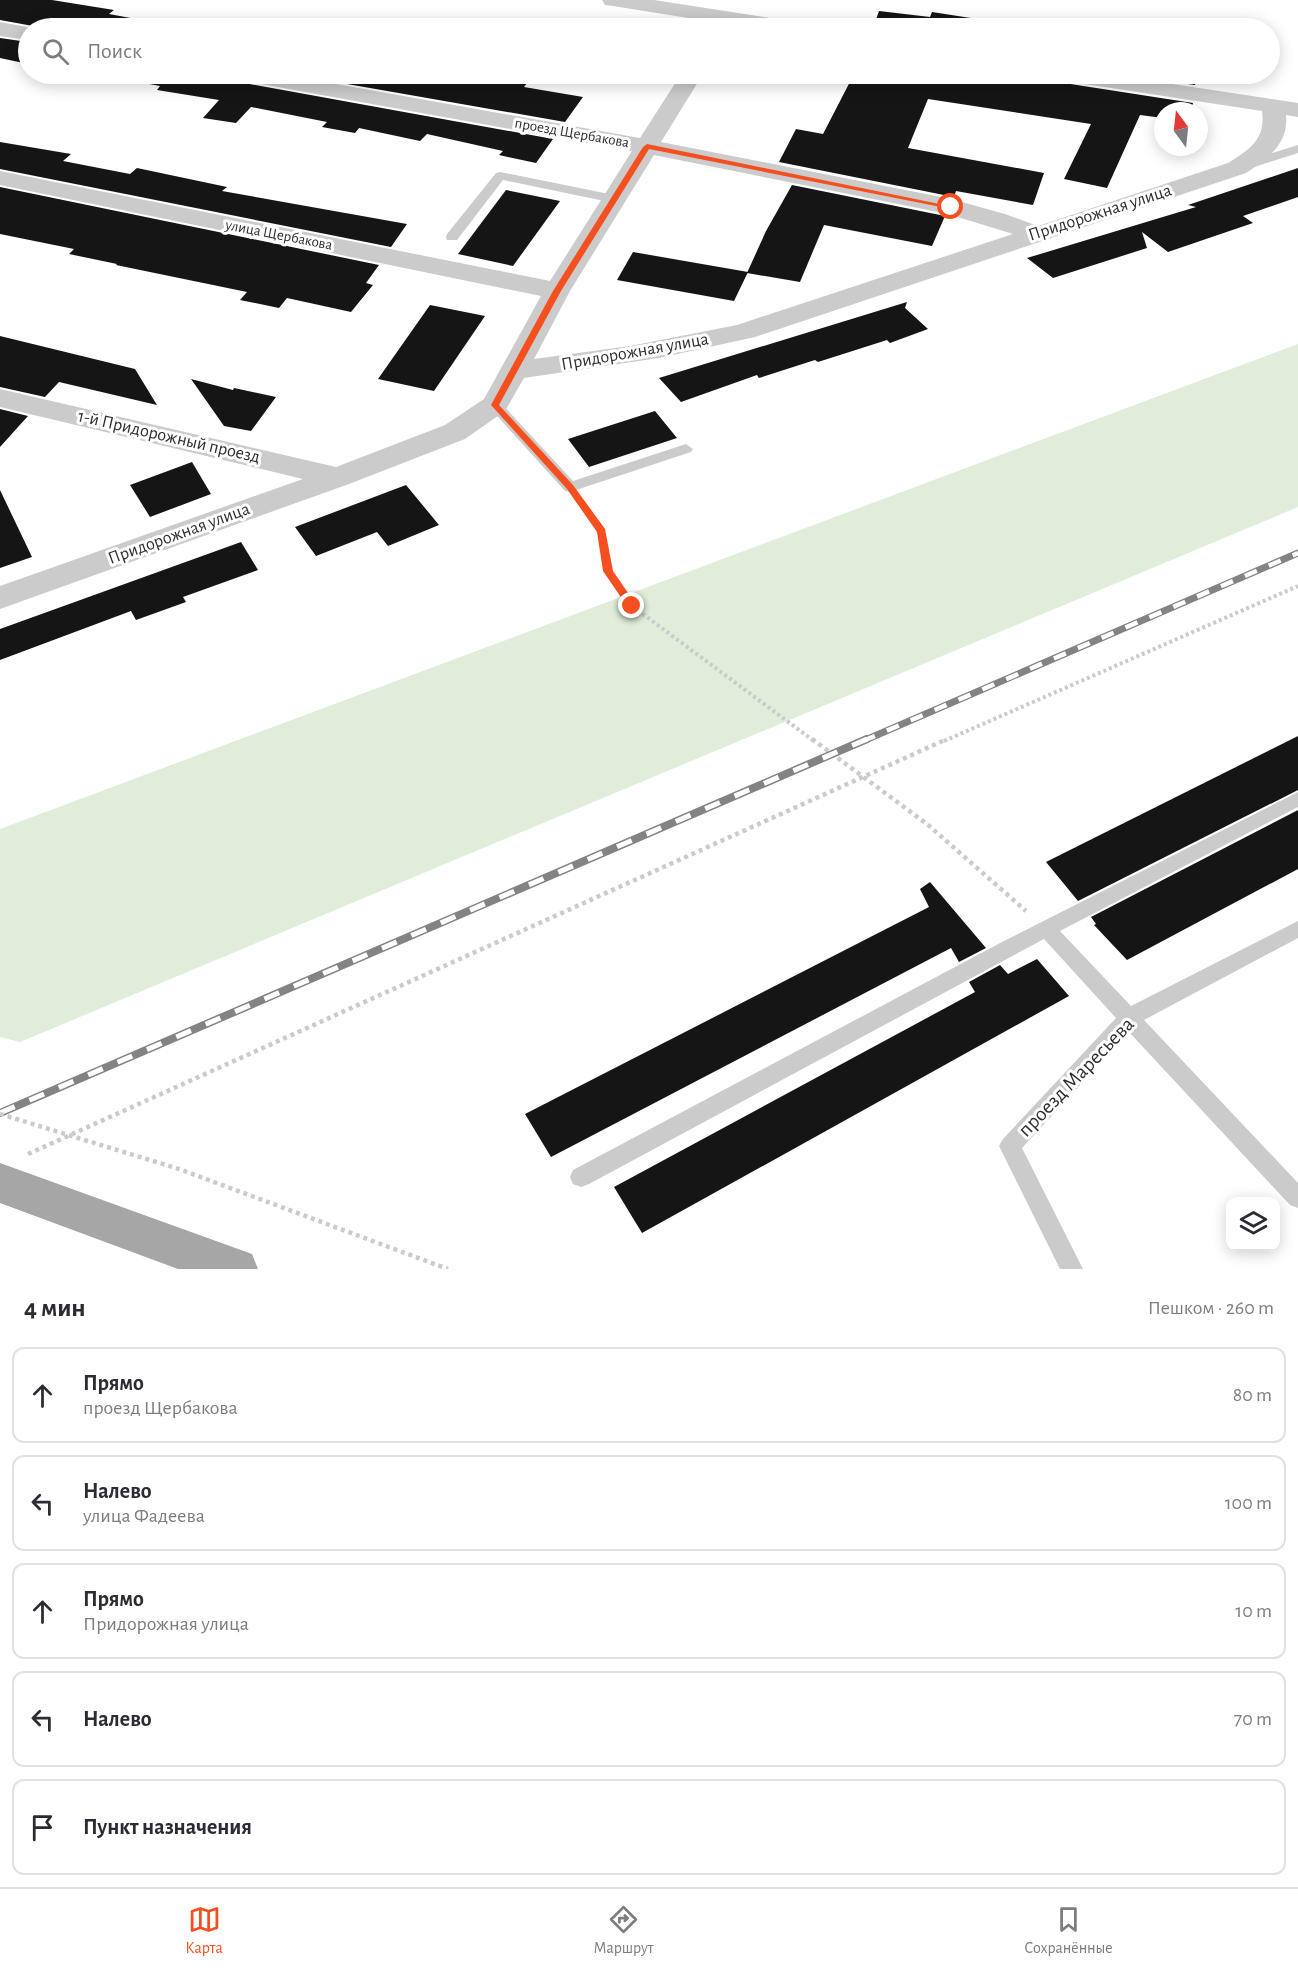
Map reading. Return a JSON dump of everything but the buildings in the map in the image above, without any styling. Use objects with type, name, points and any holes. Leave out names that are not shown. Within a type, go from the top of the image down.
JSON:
[{"type":"main road","points":[[11,1170],[236,1269]]},
{"type":"street","points":[[613,0],[728,16]]},
{"type":"street","points":[[0,29],[18,32]]},
{"type":"street","name":"проезд Щербакова","points":[[300,84],[647,147],[951,207],[996,219],[1037,234]]},
{"type":"street","points":[[515,370],[557,291],[686,84]]},
{"type":"street","points":[[1128,84],[1298,110]]},
{"type":"street","points":[[1237,168],[1259,154],[1274,138],[1277,124],[1273,107]]},
{"type":"street","name":"Придорожная улица","points":[[0,598],[338,477],[455,432],[495,405],[515,370],[586,362],[699,342],[745,331],[1237,168]]},
{"type":"street","name":"улица Щербакова","points":[[0,178],[557,291]]},
{"type":"street","name":"1-й Придорожный проезд","points":[[0,398],[338,477]]},
{"type":"lane","name":"Придорожная улица","points":[[1237,168],[1298,149]]},
{"type":"lane","points":[[452,237],[500,176],[614,199]]},
{"type":"lane","points":[[495,405],[570,487],[686,449]]},
{"type":"lane","points":[[581,1177],[1046,929],[1298,798]]},
{"type":"lane","points":[[1046,929],[1298,1198]]},
{"type":"lane","name":"проезд Маресьева","points":[[1072,1269],[1010,1146],[1130,1017],[1298,929]]},
{"type":"path","points":[[570,487],[602,531],[608,571],[632,606],[927,824],[1046,929]]},
{"type":"path","points":[[11,1170],[402,987],[863,776],[1298,586]]},
{"type":"path","points":[[0,1113],[179,1169],[448,1269]]},
{"type":"green space","points":[[1298,344],[1298,507],[20,1042],[0,1037],[0,829]]},
{"type":"railway","points":[[863,741],[1298,553]]},
{"type":"railway","points":[[0,1113],[867,739]]},
{"type":"route","points":[[632,606],[608,571],[602,531],[570,487],[495,405],[557,291],[647,147],[951,207]]}]
